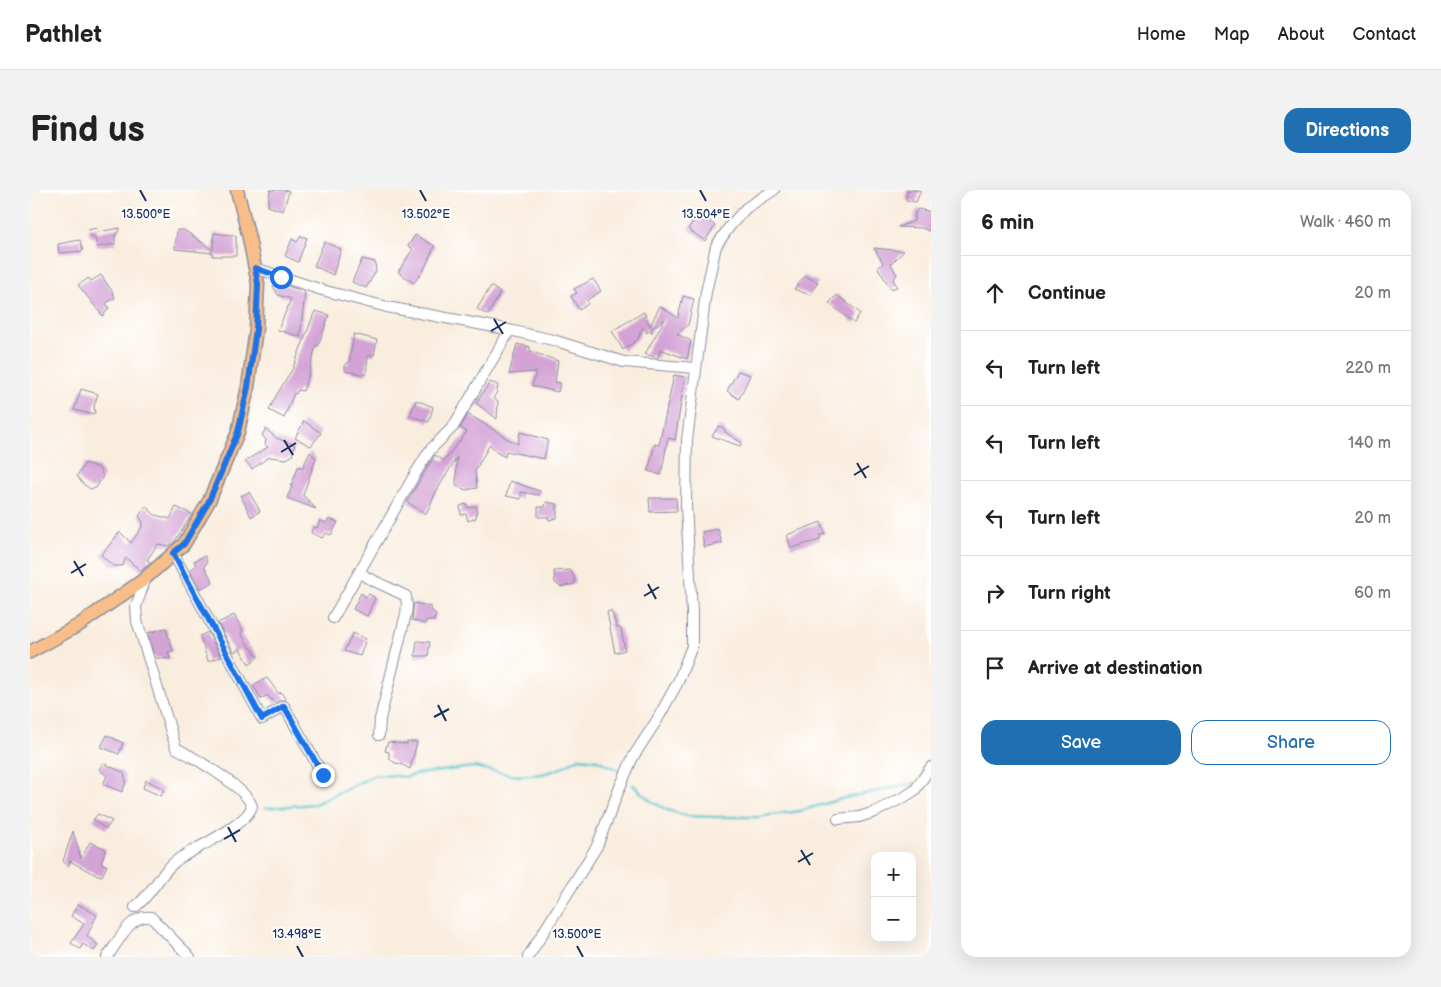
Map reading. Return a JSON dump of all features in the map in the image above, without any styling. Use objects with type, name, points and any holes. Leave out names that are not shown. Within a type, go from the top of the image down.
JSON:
[{"type":"main road","points":[[30,652],[79,625],[146,578],[184,544],[209,501],[238,432],[248,387],[256,329],[258,284],[237,190]]},
{"type":"street","points":[[528,957],[597,846],[633,757],[658,720],[674,689],[692,646],[686,506],[687,440],[706,292],[716,246],[746,208],[774,190]]},
{"type":"street","points":[[255,268],[322,290],[387,307],[510,330],[553,340],[624,362],[696,368]]},
{"type":"street","points":[[333,618],[415,474],[430,450],[453,427],[510,330]]},
{"type":"street","points":[[173,553],[262,719],[284,706],[323,775]]},
{"type":"street","points":[[360,571],[366,577],[406,596],[407,601],[406,614],[382,711],[379,734]]},
{"type":"street","points":[[135,907],[174,862],[210,842],[243,820],[251,811],[252,806],[246,796],[235,786],[192,756],[176,748],[137,621],[136,606],[146,578]]},
{"type":"street","points":[[838,819],[859,817],[875,812],[906,796],[915,790],[931,767]]},
{"type":"street","points":[[107,957],[133,921],[144,916],[151,917],[190,957]]},
{"type":"building","points":[[270,190],[289,191],[283,211],[268,206]]},
{"type":"building","points":[[907,190],[921,190],[916,202],[906,200]]},
{"type":"building","points":[[918,209],[931,212],[931,232],[922,228],[898,227],[914,221],[915,213]]},
{"type":"building","points":[[704,216],[715,226],[705,241],[688,229],[696,218],[700,219]]},
{"type":"building","points":[[96,228],[98,232],[120,228],[115,236],[115,244],[97,247],[95,238],[91,236],[88,230]]},
{"type":"building","points":[[177,230],[184,230],[213,250],[214,233],[236,236],[236,256],[212,256],[213,253],[175,249]]},
{"type":"building","points":[[415,235],[435,246],[424,269],[414,283],[398,272],[413,249],[408,246]]},
{"type":"building","points":[[301,236],[307,238],[298,262],[285,256],[292,239],[297,242]]},
{"type":"building","points":[[80,240],[83,251],[59,253],[58,244]]},
{"type":"building","points":[[324,242],[341,249],[333,275],[314,266]]},
{"type":"building","points":[[874,248],[904,251],[891,264],[897,275],[893,279],[897,287],[891,289],[878,268],[883,263]]},
{"type":"building","points":[[362,259],[375,262],[376,271],[366,288],[352,282]]},
{"type":"building","points":[[101,275],[115,298],[106,303],[109,308],[103,316],[78,285],[89,278],[91,281]]},
{"type":"building","points":[[805,276],[818,282],[810,295],[794,289]]},
{"type":"building","points":[[593,279],[601,291],[587,300],[588,304],[579,310],[571,296],[577,293],[574,289]]},
{"type":"building","points":[[279,283],[305,292],[300,337],[278,330],[291,299],[278,295],[273,286]]},
{"type":"building","points":[[491,286],[500,293],[488,315],[477,309]]},
{"type":"building","points":[[837,295],[860,313],[854,323],[829,303]]},
{"type":"building","points":[[683,296],[694,299],[688,325],[677,334],[691,341],[687,359],[660,349],[658,358],[645,354],[665,319],[651,329],[653,332],[649,331],[646,333],[647,330],[642,328],[638,339],[623,350],[612,331],[644,312],[650,326],[660,306],[678,318]]},
{"type":"building","points":[[315,311],[329,315],[318,346],[316,345],[303,391],[298,390],[296,394],[294,393],[284,418],[269,410],[293,368]]},
{"type":"building","points":[[354,334],[377,340],[374,355],[368,355],[366,375],[345,371],[345,364],[349,363]]},
{"type":"building","points":[[517,344],[530,347],[530,351],[558,361],[555,382],[560,383],[558,392],[532,386],[536,372],[509,374]]},
{"type":"building","points":[[738,371],[750,375],[739,399],[727,391]]},
{"type":"building","points":[[674,375],[685,377],[675,440],[668,438],[661,475],[648,471],[655,444],[659,445]]},
{"type":"building","points":[[490,382],[498,385],[497,392],[493,398],[498,401],[497,419],[476,403]]},
{"type":"building","points":[[81,389],[98,394],[94,406],[95,413],[90,414],[74,410]]},
{"type":"building","points":[[416,400],[433,407],[429,422],[410,416]]},
{"type":"building","points":[[468,414],[518,444],[520,432],[548,440],[544,459],[506,451],[505,457],[496,452],[490,444],[475,471],[477,488],[466,490],[456,486],[457,457],[436,492],[426,514],[407,502],[435,455],[444,461],[467,432],[460,428]]},
{"type":"building","points":[[304,421],[321,433],[311,446],[295,438]]},
{"type":"building","points":[[719,426],[742,443],[740,446],[712,436]]},
{"type":"building","points":[[266,429],[276,438],[295,445],[292,456],[286,459],[269,457],[252,469],[245,461],[268,447],[262,435]]},
{"type":"building","points":[[310,452],[316,458],[303,495],[316,509],[287,498],[298,467],[303,467]]},
{"type":"building","points":[[85,463],[99,468],[103,476],[96,488],[90,489],[77,476]]},
{"type":"building","points":[[510,481],[540,491],[539,495],[521,492],[521,499],[506,496]]},
{"type":"building","points":[[249,492],[260,511],[251,517],[241,496]]},
{"type":"building","points":[[649,498],[676,498],[677,511],[650,512]]},
{"type":"building","points":[[546,502],[557,504],[557,518],[549,520],[548,517],[538,517],[538,507],[545,507]]},
{"type":"building","points":[[466,504],[468,508],[477,506],[476,518],[468,521],[466,514],[461,515],[460,506]]},
{"type":"building","points":[[146,506],[155,515],[170,519],[176,507],[192,514],[175,541],[169,546],[158,544],[147,560],[151,562],[141,571],[126,558],[122,566],[113,566],[101,555],[120,532],[131,543],[142,527],[143,522],[139,516]]},
{"type":"building","points":[[329,519],[338,522],[331,535],[326,533],[322,538],[311,533],[313,527],[317,528],[320,520],[326,523]]},
{"type":"building","points":[[821,522],[825,534],[820,535],[820,540],[791,548],[787,535]]},
{"type":"building","points":[[718,529],[722,543],[704,547],[702,532]]},
{"type":"building","points":[[205,556],[207,563],[204,566],[213,582],[200,589],[190,570],[196,566],[194,561]]},
{"type":"building","points":[[570,570],[574,576],[575,584],[561,587],[555,583],[554,571]]},
{"type":"building","points":[[361,593],[366,597],[369,594],[375,598],[367,616],[353,609]]},
{"type":"building","points":[[414,603],[431,607],[431,610],[436,614],[434,621],[427,620],[424,624],[412,620]]},
{"type":"building","points":[[611,611],[617,627],[621,629],[625,650],[615,653],[607,612]]},
{"type":"building","points":[[234,615],[243,631],[241,634],[258,657],[249,664],[240,649],[234,652],[218,623]]},
{"type":"building","points":[[166,628],[173,651],[168,652],[170,659],[155,658],[148,633]]},
{"type":"building","points":[[208,632],[221,657],[208,661],[200,636]]},
{"type":"building","points":[[353,633],[366,639],[360,656],[344,651]]},
{"type":"building","points":[[417,641],[430,642],[428,656],[415,656]]},
{"type":"building","points":[[267,678],[286,700],[275,703],[267,695],[261,699],[253,685]]},
{"type":"building","points":[[107,735],[123,743],[119,754],[101,747]]},
{"type":"building","points":[[388,742],[407,744],[407,742],[417,742],[410,769],[395,763],[389,758],[389,752],[385,751]]},
{"type":"building","points":[[103,763],[124,773],[126,782],[122,792],[103,784],[107,776],[99,769]]},
{"type":"building","points":[[146,780],[164,789],[161,796],[143,788]]},
{"type":"building","points":[[98,814],[112,821],[106,829],[93,820]]},
{"type":"building","points":[[73,831],[81,859],[90,842],[106,849],[101,863],[107,866],[102,876],[94,874],[70,861],[68,866],[63,861]]},
{"type":"building","points":[[78,904],[97,915],[87,936],[98,945],[94,951],[83,944],[80,949],[71,943],[84,924],[71,916]]},
{"type":"waterway","points":[[266,808],[315,804],[373,776],[407,777],[416,774],[474,767],[517,776],[542,774],[559,769],[579,758],[597,760],[618,770],[622,774]]},
{"type":"waterway","points":[[633,785],[651,801],[667,810],[688,816],[758,817],[800,811],[841,799],[914,783]]},
{"type":"route","points":[[281,277],[255,268],[258,284],[256,329],[248,387],[238,432],[209,501],[184,544],[173,553],[262,719],[284,706],[323,775]]}]
